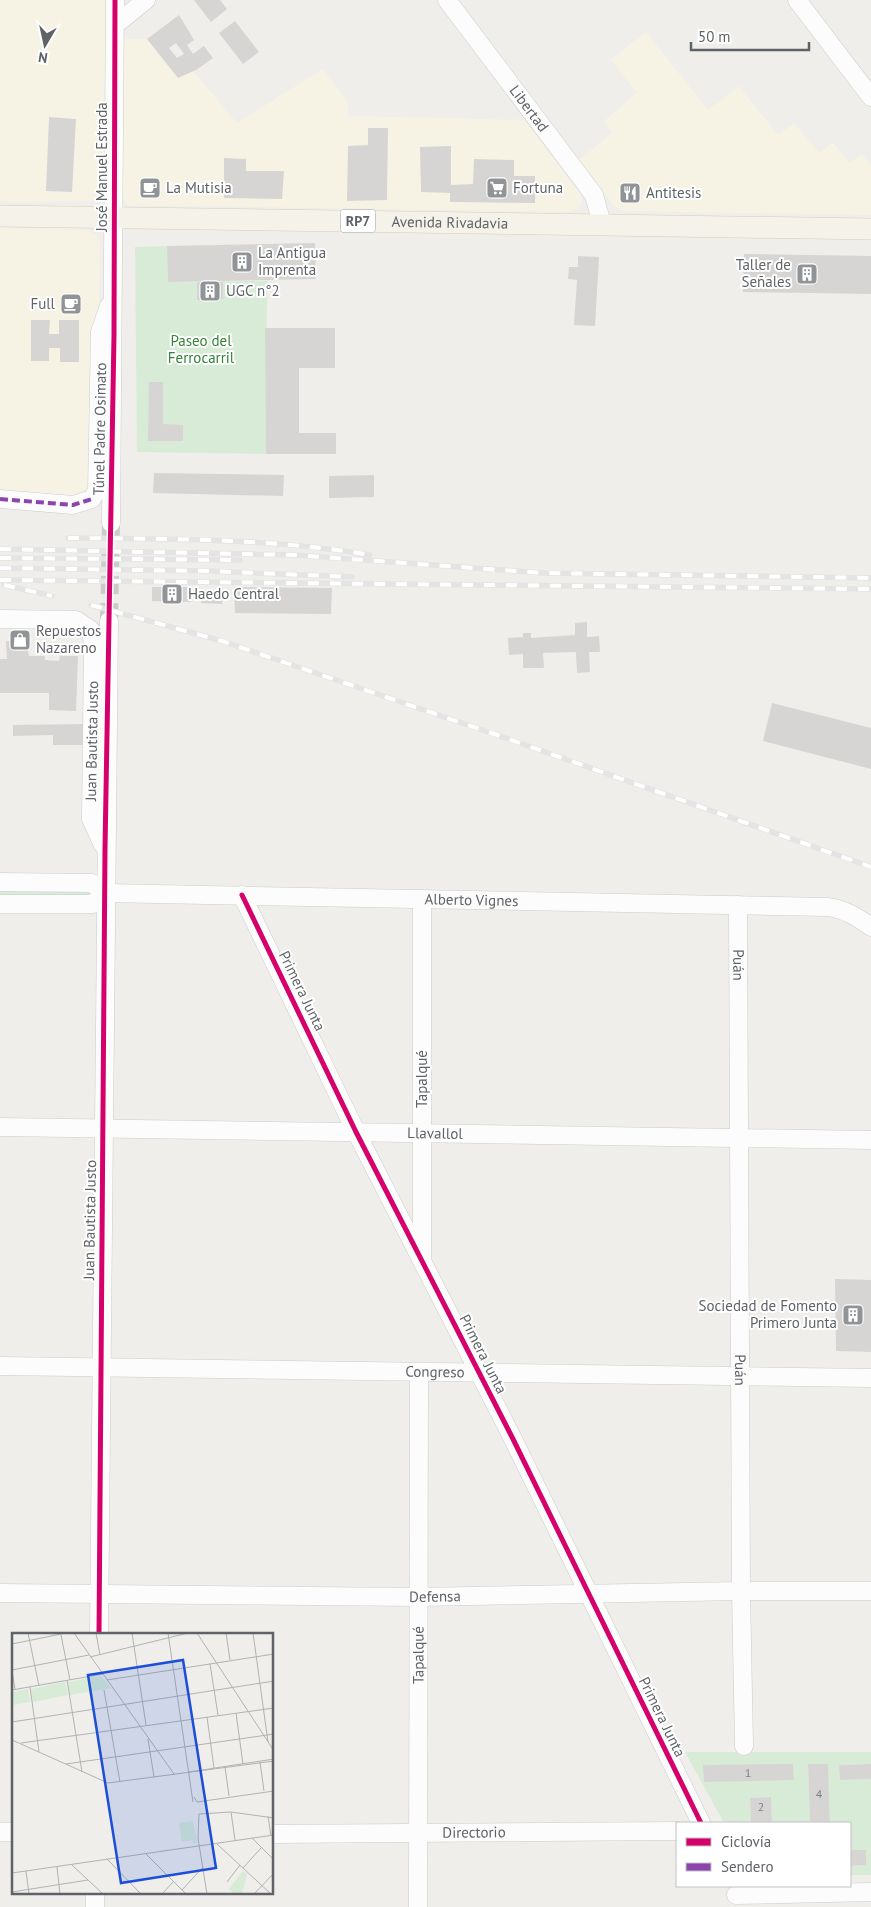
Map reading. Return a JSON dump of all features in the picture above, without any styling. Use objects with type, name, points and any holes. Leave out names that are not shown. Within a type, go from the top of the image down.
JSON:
[{"type":"main road","name":"Avenida Rivadavia","points":[[0,216],[871,229]]},
{"type":"street","name":"José Manuel Estrada","points":[[114,335],[115,0]]},
{"type":"street","points":[[115,25],[146,0]]},
{"type":"street","name":"Libertad","points":[[447,0],[594,195],[602,224]]},
{"type":"street","points":[[796,0],[871,97]]},
{"type":"street","name":"José Manuel Estrada","points":[[0,499],[73,505],[92,499],[97,490],[100,332],[114,291]]},
{"type":"street","name":"Túnel Padre Osimato","points":[[111,523],[114,335]]},
{"type":"street","name":"Juan Bautista Justo","points":[[0,619],[76,620],[91,630],[93,644],[91,819],[105,849]]},
{"type":"street","name":"Juan Bautista Justo","points":[[99,1633],[105,849],[109,620]]},
{"type":"street","name":"Alberto Vignes","points":[[0,882],[92,882],[105,893],[839,908],[871,927]]},
{"type":"street","name":"Alberto Vignes","points":[[0,904],[93,904],[105,893]]},
{"type":"street","name":"Primera Junta","points":[[242,895],[356,1132],[479,1373],[701,1822]]},
{"type":"street","name":"Tapalqué","points":[[422,899],[422,1260]]},
{"type":"street","name":"Puán","points":[[738,905],[741,1591],[744,1746]]},
{"type":"street","name":"Llavallol","points":[[0,1127],[871,1140]]},
{"type":"street","name":"Congreso","points":[[0,1366],[871,1378]]},
{"type":"street","name":"Tapalqué","points":[[418,1907],[420,1372]]},
{"type":"street","name":"Defensa","points":[[0,1593],[68,1593],[100,1596],[419,1597],[741,1591],[871,1591]]},
{"type":"street","name":"Directorio","points":[[274,1834],[676,1832]]},
{"type":"street","points":[[737,1896],[871,1892]]},
{"type":"street","points":[[95,1894],[95,1907]]},
{"type":"shaded area","points":[[0,0],[108,0],[107,188],[104,195],[97,201],[0,201]]},
{"type":"shaded area","points":[[646,32],[708,110],[739,86],[778,135],[794,123],[819,153],[833,143],[849,163],[862,154],[871,165],[871,215],[627,211],[616,208],[578,161],[613,132],[604,121],[637,93],[611,60]]},
{"type":"shaded area","points":[[121,39],[147,39],[178,77],[193,71],[237,123],[323,69],[348,102],[348,116],[525,120],[581,195],[582,202],[578,209],[570,212],[128,205],[121,194]]},
{"type":"shaded area","points":[[0,228],[87,230],[97,236],[100,245],[94,486],[87,494],[74,497],[0,491]]},
{"type":"green space","name":"Paseo del Ferrocarril","points":[[167,246],[168,282],[267,281],[266,454],[137,452],[135,247]]},
{"type":"green space","points":[[0,888],[87,889],[92,894],[90,897],[0,898]]},
{"type":"green space","points":[[685,1752],[871,1752],[871,1764],[839,1765],[840,1780],[871,1779],[871,1875],[851,1875],[851,1866],[866,1865],[866,1850],[851,1850],[851,1822],[830,1822],[828,1764],[808,1764],[810,1822],[772,1822],[771,1797],[750,1798],[751,1822],[723,1822]]},
{"type":"building","points":[[194,0],[220,0],[227,9],[211,22]]},
{"type":"building","points":[[179,15],[194,40],[187,45],[193,54],[204,46],[213,58],[196,70],[178,78],[147,39]],"holes":[[[176,43],[184,54],[177,58],[169,48]]]},
{"type":"building","points":[[235,21],[259,52],[243,64],[219,33]]},
{"type":"building","points":[[49,117],[76,119],[72,192],[46,191]]},
{"type":"building","points":[[368,128],[388,128],[387,200],[347,201],[348,146],[368,145]]},
{"type":"building","points":[[451,146],[451,185],[473,184],[474,159],[514,160],[514,176],[535,176],[535,203],[450,202],[450,193],[421,192],[420,147]]},
{"type":"building","points":[[224,158],[246,159],[246,171],[284,171],[282,199],[224,198]]},
{"type":"building","name":"La Antigua Imprenta","points":[[315,243],[316,279],[168,282],[167,246]]},
{"type":"building","name":"Taller de Señales","points":[[744,254],[871,256],[871,294],[743,292]]},
{"type":"building","points":[[578,256],[599,257],[595,326],[574,325],[577,280],[568,279],[569,267],[578,267]]},
{"type":"building","name":"UGC n°2","points":[[197,282],[223,282],[223,299],[197,300]]},
{"type":"building","points":[[31,320],[50,320],[49,334],[59,334],[59,320],[79,320],[79,362],[60,362],[60,348],[49,348],[49,361],[31,361]]},
{"type":"building","points":[[265,328],[335,328],[335,368],[299,368],[299,433],[336,433],[336,454],[266,454]]},
{"type":"building","points":[[149,382],[163,382],[163,424],[183,425],[183,441],[148,441]]},
{"type":"building","points":[[154,473],[284,475],[283,496],[153,493]]},
{"type":"building","points":[[374,475],[374,497],[329,498],[329,476]]},
{"type":"building","name":"Haedo Central","points":[[152,587],[191,587],[191,602],[152,601]]},
{"type":"building","points":[[234,587],[332,588],[331,614],[235,613]]},
{"type":"building","points":[[202,590],[223,591],[222,604],[201,603]]},
{"type":"building","points":[[587,622],[587,637],[599,636],[600,652],[589,652],[590,672],[577,673],[576,652],[543,653],[544,668],[523,668],[523,654],[509,655],[508,638],[523,637],[523,633],[531,633],[531,638],[575,635],[575,623]]},
{"type":"building","points":[[6,641],[26,641],[29,656],[45,656],[45,660],[59,661],[60,656],[78,656],[76,711],[49,710],[49,693],[0,693],[0,659],[7,659]]},
{"type":"building","points":[[772,703],[871,728],[871,769],[763,741]]},
{"type":"building","points":[[86,724],[87,745],[53,745],[53,735],[13,736],[13,725]]},
{"type":"building","name":"Sociedad de Fomento Primero Junta","points":[[835,1279],[871,1280],[871,1352],[836,1351]]},
{"type":"building","points":[[793,1764],[794,1780],[704,1782],[703,1765]]},
{"type":"building","points":[[808,1764],[828,1764],[830,1822],[810,1822]]},
{"type":"building","points":[[871,1764],[871,1779],[840,1780],[839,1765]]},
{"type":"building","points":[[771,1797],[772,1822],[751,1822],[750,1798]]},
{"type":"building","points":[[851,1850],[866,1850],[866,1865],[851,1866]]},
{"type":"tunnel","points":[[109,621],[111,523]]},
{"type":"railway","points":[[68,538],[257,542],[333,549],[370,555]]},
{"type":"railway","points":[[0,549],[294,555],[543,573],[871,578]]},
{"type":"railway","points":[[0,558],[240,560]]},
{"type":"railway","points":[[0,568],[208,571],[352,577]]},
{"type":"railway","points":[[0,580],[871,589]]},
{"type":"railway","points":[[4,585],[52,596]]},
{"type":"railway","points":[[91,605],[222,641],[497,735],[871,867]]},
{"type":"marked path","points":[[0,499],[73,505],[92,499]]},
{"type":"cycle path","points":[[99,1633],[105,849],[114,335],[115,0]]},
{"type":"cycle path","points":[[242,895],[356,1132],[512,1437],[701,1822]]},
{"type":"place","name":"La Mutisia","points":[[150,188]]},
{"type":"place","name":"Fortuna","points":[[497,188]]},
{"type":"place","name":"Antitesis","points":[[630,193]]},
{"type":"place","name":"La Antigua Imprenta","points":[[242,262]]},
{"type":"place","name":"Taller de Señales","points":[[807,274]]},
{"type":"place","name":"UGC n°2","points":[[210,291]]},
{"type":"place","name":"Full","points":[[71,304]]},
{"type":"place","name":"Haedo Central","points":[[172,594]]},
{"type":"place","name":"Repuestos Nazareno","points":[[20,640]]},
{"type":"place","name":"Sociedad de Fomento Primero Junta","points":[[853,1315]]}]
